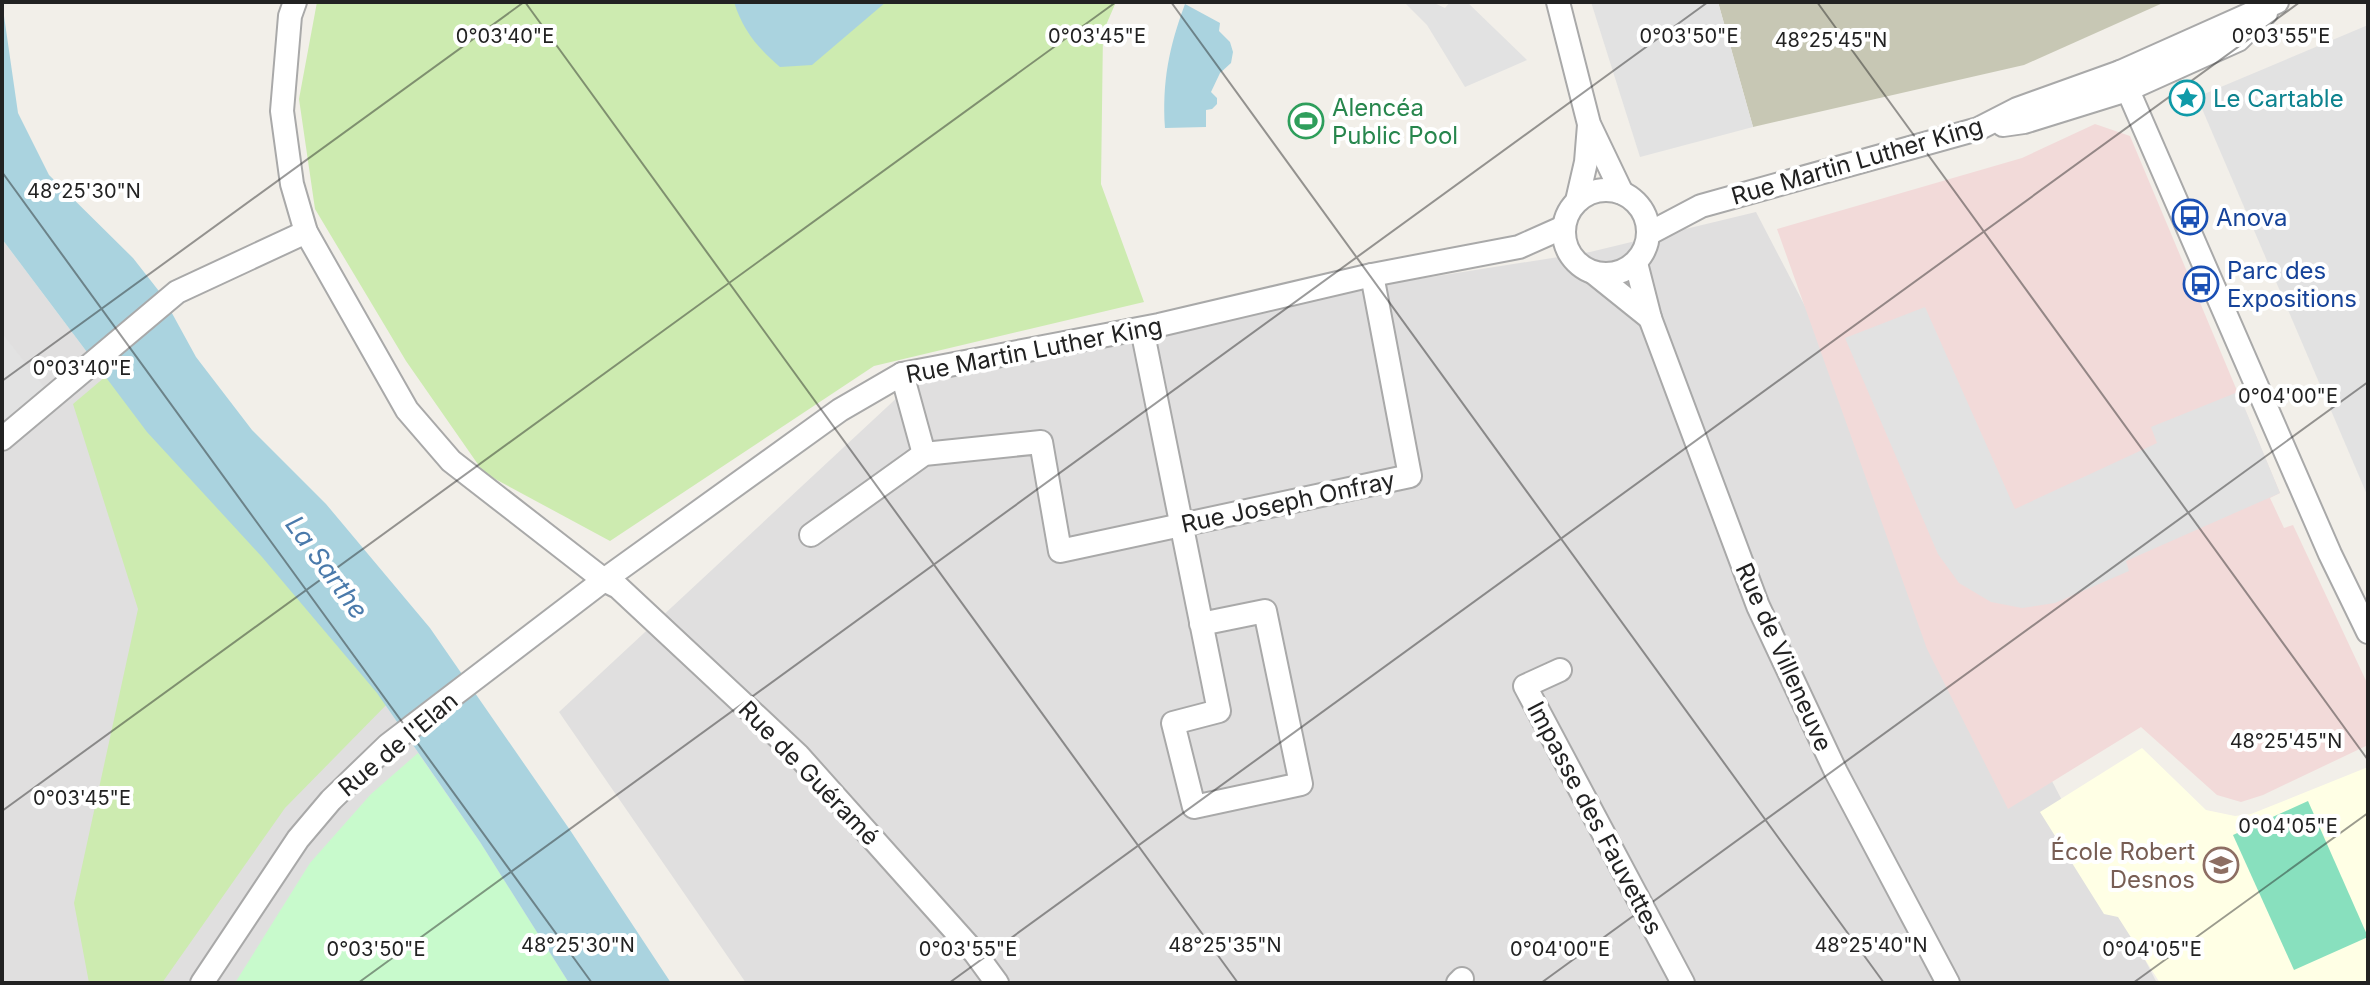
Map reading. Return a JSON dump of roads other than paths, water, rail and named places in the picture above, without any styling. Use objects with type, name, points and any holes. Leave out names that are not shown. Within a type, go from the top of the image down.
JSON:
[{"type":"street","name":"Rue de Guéramé","points":[[295,2],[290,16],[282,111],[292,184],[306,232],[407,410],[451,461],[604,580],[618,587],[798,755],[975,953],[997,983]]},
{"type":"street","points":[[1558,2],[1589,124],[1631,200],[1646,219],[1648,234],[1636,263],[1624,271],[1609,275],[1594,273]]},
{"type":"street","name":"Rue Martin Luther King","points":[[1648,234],[1701,206],[1978,129],[2017,109],[2124,81],[2278,2]]},
{"type":"street","points":[[2124,81],[2330,554],[2368,632]]},
{"type":"street","points":[[1577,201],[1586,162],[1589,124]]},
{"type":"street","points":[[1631,200],[1598,190],[1587,194],[1577,201],[1566,217],[1564,241],[1576,263],[1594,273],[1650,318]]},
{"type":"street","name":"Rue Martin Luther King","points":[[1631,200],[1701,206]]},
{"type":"street","name":"Rue Martin Luther King","points":[[604,580],[840,410],[902,374],[1142,329],[1372,275],[1519,247],[1564,227]]},
{"type":"street","points":[[2,439],[177,292],[306,232]]},
{"type":"street","name":"Rue Martin Luther King","points":[[1519,247],[1569,254]]},
{"type":"street","name":"Rue de Villeneuve","points":[[1636,263],[1650,318],[1758,606],[1836,772],[1948,983]]},
{"type":"street","name":"Rue Joseph Onfray","points":[[924,454],[1041,442],[1060,551],[1410,476],[1372,275]]},
{"type":"street","points":[[1142,329],[1182,525],[1201,624],[1219,711],[1173,723],[1194,807],[1301,784],[1265,611],[1201,624]]},
{"type":"street","points":[[811,535],[924,454],[902,374]]},
{"type":"street","name":"Rue de l'Elan","points":[[202,983],[298,839],[331,800],[388,745],[604,580]]},
{"type":"street","name":"Impasse des Fauvettes","points":[[1560,670],[1525,686],[1683,983]]},
{"type":"water","name":"La Sarthe","points":[[2,2],[18,113],[49,175],[133,258],[162,295],[196,357],[252,430],[326,504],[430,628],[671,983],[569,983],[480,842],[377,693],[262,557],[147,432],[2,239]]},
{"type":"water","points":[[734,2],[886,2],[812,65],[780,67],[752,38]]},
{"type":"water","points":[[1185,4],[1220,23],[1219,31],[1230,42],[1233,52],[1231,63],[1220,73],[1211,92],[1217,98],[1217,104],[1206,110],[1206,127],[1165,128],[1168,65]]},
{"type":"place","name":"Le Cartable","points":[[2187,98]]},
{"type":"place","name":"Alencéa Public Pool","points":[[1306,121]]},
{"type":"place","name":"Anova","points":[[2190,217]]},
{"type":"place","name":"Parc des Expositions","points":[[2201,284]]},
{"type":"place","name":"École Robert Desnos","points":[[2221,865]]}]
